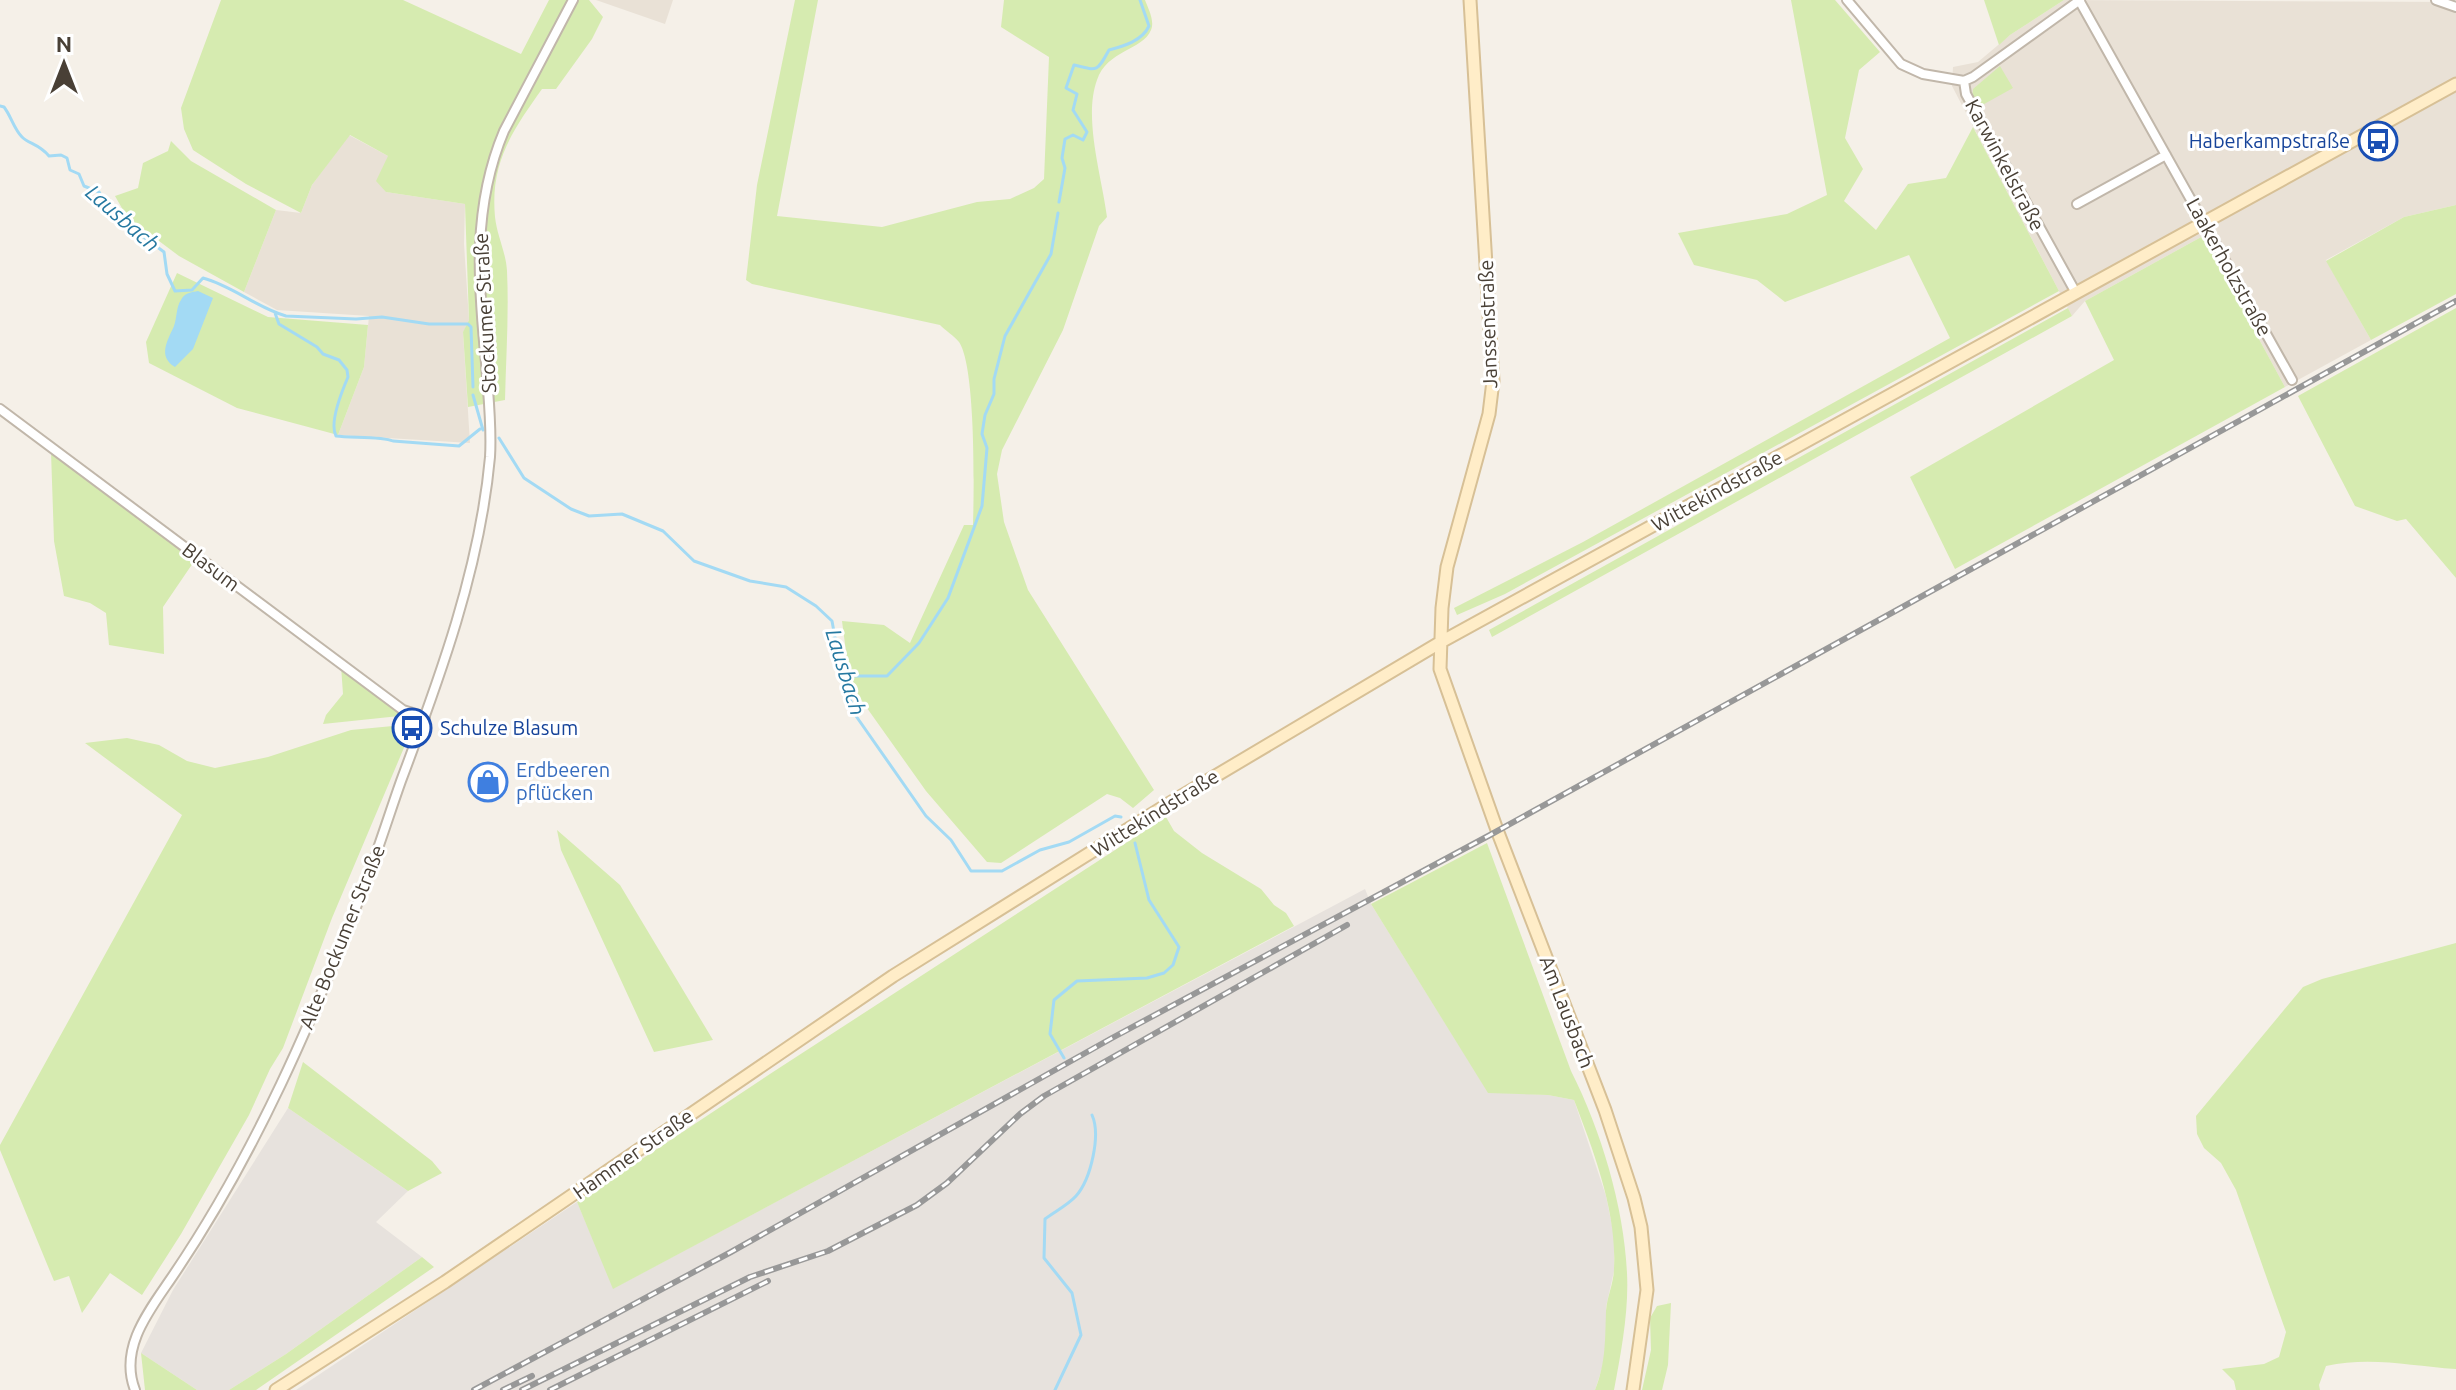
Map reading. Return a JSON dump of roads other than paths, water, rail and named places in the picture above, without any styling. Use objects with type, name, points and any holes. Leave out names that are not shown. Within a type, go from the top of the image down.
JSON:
[{"type":"main road","name":"Janssenstraße","points":[[1441,642],[1447,567],[1487,423],[1493,381],[1470,0]]},
{"type":"main road","name":"Wittekindstraße","points":[[989,916],[1325,709],[1441,642],[2456,84]]},
{"type":"main road","name":"Am Lausbach","points":[[1441,642],[1440,669],[1445,687],[1605,1110],[1634,1198],[1641,1227],[1647,1290],[1633,1390]]},
{"type":"main road","name":"Hammer Straße","points":[[276,1390],[519,1232],[809,1031],[989,916]]},
{"type":"street","name":"Stockumer Straße","points":[[490,455],[491,425],[478,272],[484,196],[504,131],[573,0]]},
{"type":"street","name":"Karwinkelstraße","points":[[1847,0],[1901,64],[1923,74],[1964,81],[1973,108],[2076,293]]},
{"type":"street","points":[[1964,81],[2080,0]]},
{"type":"street","name":"Laakerholzstraße","points":[[2080,0],[2292,380]]},
{"type":"street","points":[[2436,0],[2456,7]]},
{"type":"street","points":[[2077,204],[2166,155]]},
{"type":"street","name":"Blasum","points":[[0,409],[403,710],[425,717]]},
{"type":"street","name":"Alte Bockumer Straße","points":[[135,1390],[131,1358],[141,1325],[223,1199],[252,1146],[304,1034],[360,898],[459,613],[480,519],[490,455]]},
{"type":"water","points":[[198,291],[213,298],[193,349],[175,367],[166,358],[167,342],[182,298]]},
{"type":"waterway","points":[[1059,202],[1065,168],[1062,158],[1065,139],[1073,135],[1083,140],[1087,132],[1073,110],[1077,94],[1066,88],[1074,65],[1096,68],[1109,50],[1142,36],[1149,26],[1140,0]]},
{"type":"waterway","name":"Lausbach","points":[[0,106],[4,107],[22,137],[49,156],[67,158],[70,170],[79,174],[84,186],[99,192],[111,213],[164,252],[167,274],[175,291],[192,290],[203,278],[286,316],[382,317],[429,324],[468,324],[471,327],[473,387]]},
{"type":"waterway","points":[[844,676],[887,676],[919,643],[948,598],[982,506],[987,448],[982,434],[985,415],[994,394],[994,379],[1005,336],[1051,254],[1058,213]]},
{"type":"waterway","points":[[275,313],[279,324],[317,347],[323,354],[339,360],[347,370],[348,377],[335,415],[336,436],[459,446],[480,429]]},
{"type":"waterway","name":"Lausbach","points":[[473,395],[483,430]]},
{"type":"waterway","name":"Lausbach","points":[[499,438],[524,478],[571,509],[589,516],[622,514],[663,531],[694,561],[750,581],[786,587],[816,606],[832,621],[842,676],[856,716],[926,816],[951,840],[971,871],[1002,871],[1040,850],[1069,842],[1115,816],[1121,817]]},
{"type":"waterway","name":"Lausbach","points":[[1064,1058],[1050,1034],[1054,1000],[1077,981],[1147,978],[1164,973],[1173,965],[1179,947],[1149,900],[1135,843]]},
{"type":"waterway","name":"Lausbach","points":[[1055,1390],[1081,1335],[1072,1293],[1044,1258],[1045,1219],[1073,1199],[1086,1179],[1095,1145],[1092,1115]]},
{"type":"railway","points":[[474,1390],[731,1252],[1112,1038],[1490,835],[2456,301]]},
{"type":"railway","points":[[522,1390],[750,1277],[828,1251],[917,1205],[947,1183],[1020,1114],[1044,1096],[1347,925]]},
{"type":"railway","points":[[550,1390],[768,1281]]},
{"type":"railway","points":[[503,1390],[532,1376]]},
{"type":"place","name":"Haberkampstraße","points":[[2378,141]]},
{"type":"place","name":"Schulze Blasum","points":[[412,728]]},
{"type":"place","name":"Erdbeeren pflücken","points":[[488,782]]}]
